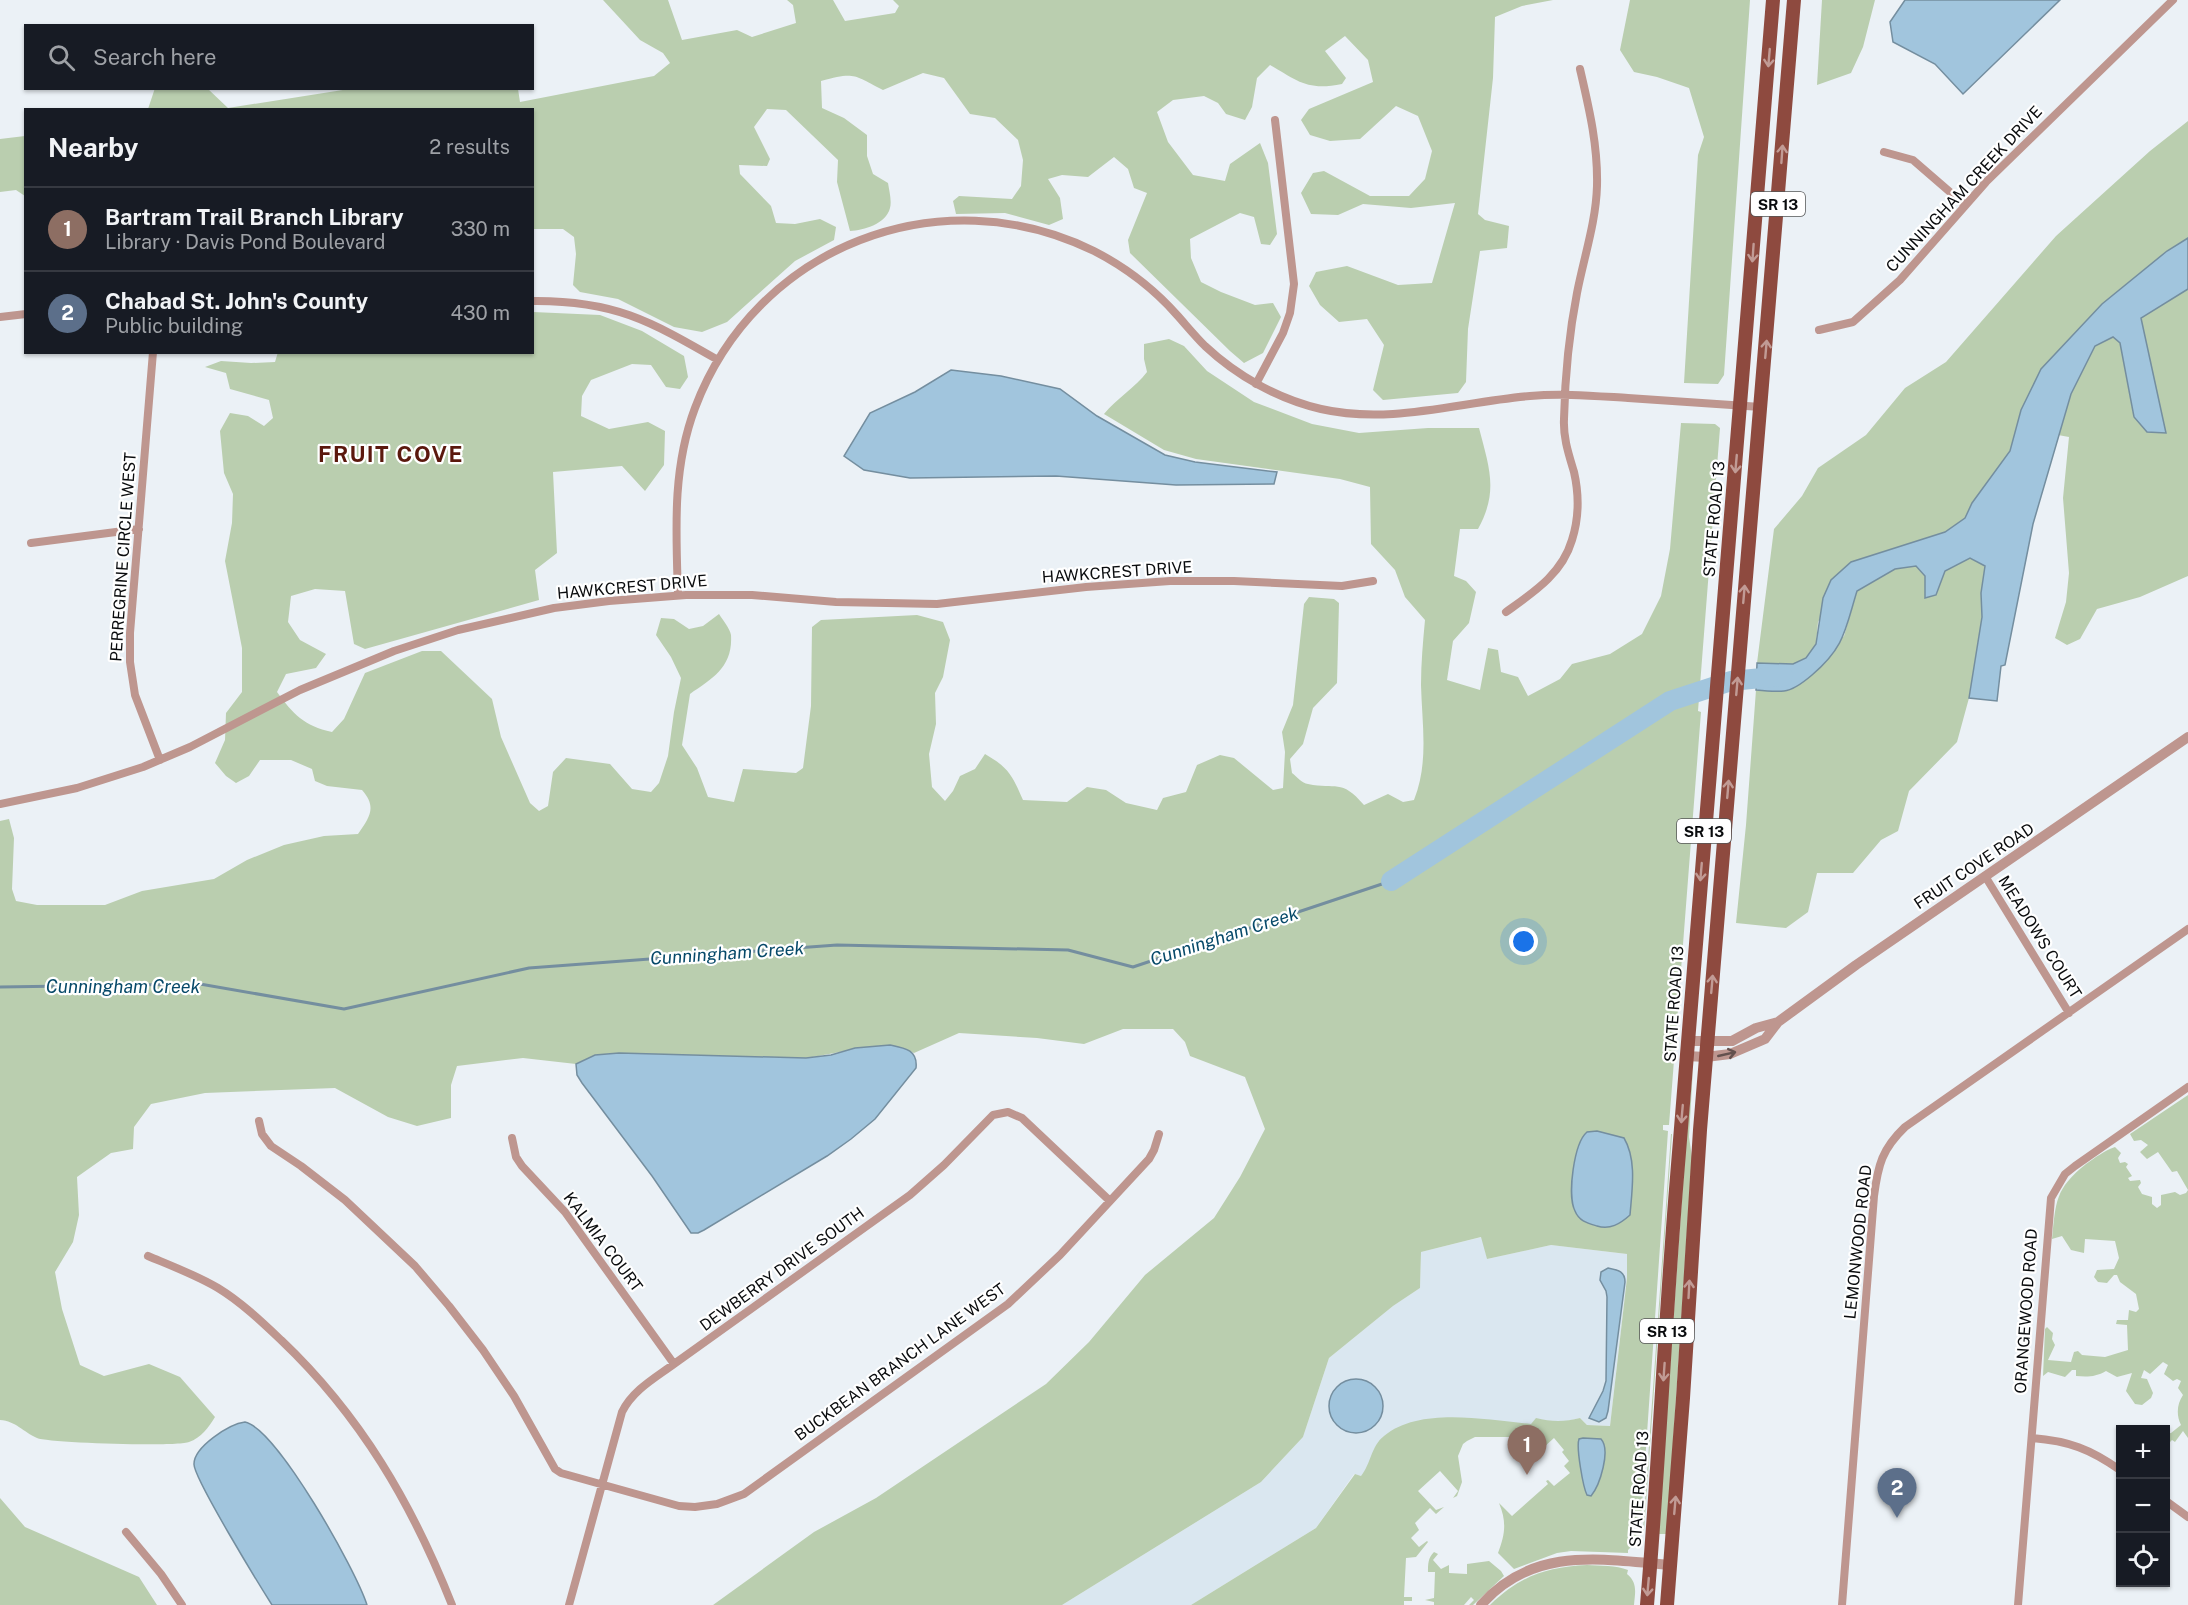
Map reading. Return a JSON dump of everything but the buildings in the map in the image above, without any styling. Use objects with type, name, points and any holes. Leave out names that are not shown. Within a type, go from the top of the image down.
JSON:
[{"type":"main road","name":"SR 13","points":[[1741,406],[1773,0]]},
{"type":"main road","name":"SR 13","points":[[1667,1605],[1707,1042],[1794,0]]},
{"type":"main road","name":"STATE ROAD 13","points":[[1647,1605],[1673,1219],[1741,406]]},
{"type":"street","name":"CUNNINGHAM CREEK DRIVE","points":[[1819,330],[1853,322],[1900,280],[1965,205],[2027,141],[2173,0]]},
{"type":"street","points":[[1506,612],[1545,583],[1565,557],[1571,543],[1576,519],[1577,493],[1565,441],[1564,420],[1570,334],[1577,291],[1590,240],[1597,188],[1594,134],[1580,69]]},
{"type":"street","points":[[1256,384],[1283,333],[1290,313],[1294,284],[1275,120]]},
{"type":"street","points":[[1884,152],[1912,160],[1965,205]]},
{"type":"street","points":[[678,595],[675,510],[681,457],[694,411],[718,360],[752,314],[773,293],[802,270],[833,251],[877,233],[914,224],[974,220],[1008,223],[1075,242],[1118,265],[1161,298],[1203,345],[1219,359],[1256,384],[1318,408],[1343,413],[1379,415],[1442,409],[1529,396],[1566,394],[1761,407]]},
{"type":"street","points":[[534,301],[592,304],[630,314],[658,326],[718,360]]},
{"type":"street","points":[[0,317],[24,314]]},
{"type":"street","name":"PERREGRINE CIRCLE WEST","points":[[153,354],[130,633],[131,679],[160,760]]},
{"type":"street","points":[[31,543],[139,529]]},
{"type":"street","name":"HAWKCREST DRIVE","points":[[0,804],[77,788],[160,760],[190,747],[283,698],[394,651],[458,630],[554,608],[678,595],[743,595],[847,602],[937,604],[1086,587],[1161,582],[1234,581],[1342,586],[1373,581]]},
{"type":"street","name":"FRUIT COVE ROAD","points":[[1686,1056],[1706,1058],[1730,1054],[1765,1039],[1778,1022],[1856,965],[2188,737]]},
{"type":"street","name":"MEADOWS COURT","points":[[1985,876],[2069,1013]]},
{"type":"street","name":"LEMONWOOD ROAD","points":[[1842,1605],[1874,1196],[1882,1155],[1905,1127],[2188,929]]},
{"type":"street","name":"FRUIT COVE ROAD","points":[[1688,1041],[1732,1041],[1756,1028],[1778,1022]]},
{"type":"street","name":"ORANGEWOOD ROAD","points":[[2018,1605],[2051,1198],[2057,1185],[2074,1166],[2188,1087]]},
{"type":"street","name":"DEWBERRY DRIVE SOUTH","points":[[569,1605],[622,1412],[628,1401],[635,1393],[674,1364],[910,1195],[944,1165],[993,1114],[1008,1112],[1022,1118],[1110,1201]]},
{"type":"street","name":"BUCKBEAN BRANCH LANE WEST","points":[[258,1121],[262,1134],[272,1146],[345,1200],[415,1266],[483,1350],[514,1396],[555,1469],[602,1486],[670,1504],[695,1507],[717,1504],[744,1494],[1008,1304],[1039,1276],[1149,1159],[1159,1134]]},
{"type":"street","name":"KALMIA COURT","points":[[512,1138],[516,1157],[522,1166],[565,1212],[674,1364]]},
{"type":"street","points":[[148,1256],[198,1277],[237,1302],[294,1352],[325,1386],[361,1431],[393,1478],[415,1518],[452,1605]]},
{"type":"street","points":[[2032,1438],[2070,1443],[2090,1450],[2116,1467]]},
{"type":"street","points":[[2170,1504],[2188,1517]]},
{"type":"street","points":[[126,1532],[161,1574],[182,1605]]},
{"type":"street","points":[[1481,1605],[1497,1588],[1514,1577],[1551,1562],[1587,1559],[1670,1566]]},
{"type":"shaded area","points":[[1482,1237],[1487,1259],[1551,1245],[1627,1254],[1627,1278],[1610,1426],[1587,1425],[1580,1418],[1568,1421],[1536,1419],[1531,1424],[1383,1437],[1375,1448],[1367,1470],[1361,1476],[1354,1474],[1316,1528],[1191,1605],[1062,1605],[1261,1482],[1303,1437],[1329,1358],[1393,1306],[1420,1288],[1421,1252]]},
{"type":"green space","points":[[603,0],[668,0],[682,40],[737,30],[752,37],[796,23],[793,5],[787,0],[833,0],[845,21],[895,13],[899,6],[893,0],[1553,0],[1522,6],[1495,17],[1493,78],[1478,214],[1485,220],[1509,226],[1507,248],[1480,251],[1468,329],[1466,382],[1458,393],[1383,400],[1373,390],[1384,345],[1367,319],[1339,322],[1320,305],[1309,286],[1316,272],[1347,266],[1398,285],[1432,283],[1455,203],[1411,208],[1363,204],[1338,215],[1311,214],[1301,193],[1313,173],[1324,171],[1370,196],[1409,196],[1425,179],[1432,151],[1418,116],[1396,106],[1360,139],[1330,141],[1310,135],[1301,120],[1309,109],[1373,82],[1368,60],[1345,36],[1325,51],[1346,78],[1342,84],[1320,86],[1303,83],[1270,65],[1257,78],[1252,107],[1245,120],[1226,114],[1218,103],[1204,96],[1173,100],[1157,112],[1168,142],[1193,175],[1225,181],[1230,164],[1260,143],[1268,163],[1277,234],[1270,245],[1261,244],[1254,217],[1240,213],[1190,239],[1191,258],[1201,282],[1255,305],[1273,303],[1281,317],[1263,353],[1244,363],[1130,253],[1128,240],[1147,193],[1134,188],[1128,169],[1114,157],[1088,177],[1062,175],[1048,179],[1060,198],[1063,219],[1049,225],[1005,213],[956,214],[953,201],[959,196],[1012,199],[1021,186],[1023,160],[1018,140],[995,118],[970,114],[944,78],[923,73],[883,90],[853,76],[840,76],[821,81],[822,108],[844,118],[867,135],[867,156],[873,174],[888,183],[891,202],[888,214],[874,225],[862,229],[850,231],[837,182],[838,160],[786,110],[767,109],[754,127],[770,159],[767,166],[739,165],[740,174],[771,206],[776,223],[795,224],[820,219],[836,227],[834,240],[795,261],[727,322],[702,332],[674,327],[618,299],[580,292],[573,285],[576,254],[574,237],[563,229],[534,229],[534,108],[228,108],[343,90],[518,90],[520,102],[654,76],[670,63],[663,53],[640,40]]},
{"type":"green space","points":[[1630,0],[1750,0],[1724,375],[1718,384],[1684,383],[1698,155],[1704,137],[1689,88],[1634,72],[1620,50]]},
{"type":"green space","points":[[1822,0],[1875,0],[1863,47],[1851,73],[1817,85]]},
{"type":"green space","points":[[154,90],[209,90],[228,108],[148,108]]},
{"type":"green space","points":[[2188,121],[2188,238],[2167,251],[2102,304],[2021,410],[2010,451],[1972,503],[1965,518],[1945,532],[1851,562],[1818,622],[1816,644],[1806,658],[1793,664],[1757,663],[1774,529],[1802,496],[1818,468],[1866,435],[1905,388],[1946,362],[2056,236],[2150,151]]},
{"type":"green space","points":[[24,136],[24,195],[16,190],[0,192],[0,139]]},
{"type":"green space","points":[[2188,289],[2188,576],[2140,597],[2097,609],[2080,639],[2067,645],[2055,638],[2066,602],[2069,573],[2063,498],[2069,437],[2058,435],[2071,394],[2095,346],[2113,337],[2120,343],[2134,418],[2141,318]]},
{"type":"green space","points":[[534,312],[600,315],[642,331],[684,356],[688,377],[680,389],[666,387],[651,365],[632,364],[591,380],[582,396],[581,416],[609,429],[648,422],[665,431],[664,465],[645,491],[622,466],[553,472],[557,553],[535,570],[539,600],[365,649],[354,644],[345,591],[315,589],[291,596],[288,622],[300,640],[326,654],[316,668],[286,674],[277,692],[300,718],[332,732],[344,719],[365,673],[422,651],[441,651],[492,699],[501,737],[530,803],[539,811],[548,806],[553,772],[566,758],[610,764],[632,789],[651,792],[659,783],[668,756],[681,678],[671,657],[656,635],[661,618],[674,619],[689,629],[703,626],[719,614],[731,635],[729,655],[714,677],[690,694],[682,745],[697,768],[708,797],[734,802],[743,769],[796,773],[803,768],[811,706],[812,627],[821,620],[917,615],[943,622],[950,640],[943,677],[935,693],[936,724],[929,754],[932,787],[945,801],[960,776],[975,769],[985,754],[1009,773],[1023,800],[1067,802],[1087,787],[1106,790],[1126,803],[1157,810],[1163,798],[1186,792],[1197,765],[1220,755],[1234,758],[1273,790],[1283,788],[1285,752],[1282,732],[1293,705],[1304,604],[1309,597],[1334,599],[1339,603],[1337,683],[1313,708],[1303,744],[1290,759],[1292,773],[1306,783],[1344,788],[1364,805],[1388,794],[1403,802],[1414,800],[1422,772],[1423,757],[1421,677],[1425,620],[1405,597],[1395,570],[1371,544],[1370,487],[1340,479],[1196,459],[1164,450],[1104,414],[1147,372],[1144,344],[1169,339],[1184,346],[1207,371],[1254,402],[1312,424],[1359,433],[1428,428],[1479,428],[1489,467],[1490,491],[1478,529],[1460,529],[1454,576],[1466,581],[1476,592],[1469,623],[1453,641],[1447,680],[1480,690],[1488,648],[1498,650],[1501,672],[1518,677],[1528,696],[1560,679],[1572,664],[1610,654],[1642,634],[1661,596],[1670,549],[1681,423],[1715,424],[1720,428],[1669,1125],[1663,1125],[1663,1130],[1668,1131],[1641,1520],[1630,1529],[1633,1532],[1640,1528],[1639,1539],[1628,1550],[1628,1553],[1571,1551],[1557,1553],[1514,1569],[1498,1553],[1504,1528],[1499,1503],[1512,1516],[1548,1484],[1546,1481],[1548,1480],[1554,1486],[1570,1473],[1564,1466],[1569,1461],[1562,1452],[1564,1450],[1554,1438],[1544,1447],[1535,1437],[1528,1442],[1515,1437],[1475,1437],[1463,1444],[1458,1456],[1462,1482],[1457,1496],[1453,1498],[1458,1491],[1440,1471],[1418,1491],[1436,1510],[1444,1507],[1436,1514],[1430,1508],[1415,1523],[1419,1530],[1411,1538],[1419,1547],[1428,1542],[1416,1557],[1406,1558],[1404,1597],[1412,1597],[1412,1601],[1404,1601],[1404,1605],[1191,1605],[1316,1528],[1355,1474],[1361,1476],[1380,1440],[1399,1427],[1416,1421],[1454,1417],[1531,1424],[1536,1418],[1558,1421],[1580,1418],[1587,1425],[1610,1426],[1627,1278],[1627,1254],[1551,1245],[1487,1259],[1481,1237],[1421,1252],[1420,1288],[1393,1306],[1329,1358],[1303,1437],[1261,1482],[1062,1605],[713,1605],[814,1532],[876,1498],[1046,1384],[1089,1342],[1145,1275],[1214,1218],[1240,1177],[1265,1129],[1245,1077],[1190,1056],[1185,1042],[1173,1029],[1123,1029],[1084,1044],[1037,1038],[959,1033],[914,1053],[903,1049],[876,1047],[806,1058],[619,1053],[595,1055],[576,1064],[523,1058],[457,1066],[451,1085],[451,1118],[417,1126],[388,1117],[335,1088],[205,1093],[151,1104],[134,1127],[133,1149],[111,1153],[77,1177],[79,1215],[73,1242],[55,1272],[62,1309],[80,1365],[104,1376],[149,1364],[180,1377],[215,1417],[197,1438],[189,1442],[162,1444],[46,1440],[32,1436],[15,1425],[0,1420],[0,821],[9,819],[14,838],[12,889],[16,901],[37,905],[105,905],[142,891],[214,879],[247,860],[284,845],[324,836],[358,834],[370,812],[367,796],[362,790],[327,786],[315,781],[312,769],[291,760],[260,760],[249,776],[236,783],[226,776],[215,763],[225,740],[226,713],[242,692],[242,648],[225,561],[232,523],[233,494],[224,473],[220,431],[230,413],[248,416],[264,426],[273,418],[269,400],[230,389],[226,373],[205,367],[221,361],[275,362],[277,354],[534,354]]},
{"type":"green space","points":[[1970,558],[1985,566],[1981,593],[1982,617],[1969,698],[1957,742],[1909,791],[1898,831],[1881,840],[1853,873],[1817,873],[1808,912],[1786,928],[1736,923],[1756,690],[1786,691],[1844,636],[1857,591],[1895,569],[1917,566],[1925,576],[1925,597],[1936,595],[1945,571]]},
{"type":"green space","points":[[1693,1068],[1689,1137],[1692,1157],[1667,1534],[1658,1534],[1686,1142]]},
{"type":"green space","points":[[2188,1095],[2188,1190],[2177,1171],[2172,1172],[2158,1152],[2147,1159],[2140,1152],[2148,1145],[2141,1140],[2134,1141],[2130,1134]]},
{"type":"green space","points":[[1672,1134],[1644,1531],[1643,1530]]},
{"type":"green space","points":[[2115,1147],[2121,1153],[2118,1158],[2120,1163],[2128,1164],[2126,1167],[2132,1176],[2128,1178],[2130,1181],[2140,1180],[2138,1187],[2142,1194],[2152,1197],[2152,1204],[2157,1208],[2161,1205],[2161,1195],[2175,1192],[2180,1195],[2188,1190],[2188,1438],[2183,1431],[2175,1442],[2172,1440],[2170,1442],[2170,1433],[2181,1425],[2178,1410],[2183,1395],[2178,1388],[2181,1381],[2177,1379],[2173,1381],[2164,1374],[2168,1365],[2163,1362],[2150,1374],[2144,1370],[2141,1378],[2147,1379],[2153,1393],[2151,1398],[2142,1405],[2135,1404],[2126,1391],[2132,1373],[2117,1377],[2106,1371],[2095,1375],[2076,1376],[2076,1370],[2072,1370],[2065,1377],[2048,1372],[2043,1376],[2045,1329],[2047,1327],[2053,1333],[2052,1339],[2055,1345],[2048,1360],[2071,1362],[2074,1352],[2078,1351],[2082,1355],[2105,1357],[2128,1350],[2127,1325],[2116,1324],[2117,1320],[2128,1320],[2129,1310],[2136,1312],[2139,1309],[2136,1294],[2120,1282],[2117,1275],[2114,1275],[2107,1283],[2098,1282],[2094,1277],[2097,1270],[2114,1269],[2119,1258],[2115,1241],[2085,1239],[2084,1253],[2071,1250],[2062,1236],[2052,1239],[2056,1205],[2068,1181],[2076,1173],[2104,1152]]},
{"type":"green space","points":[[0,1498],[25,1527],[139,1577],[157,1605],[0,1605]]},
{"type":"green space","points":[[1434,1552],[1438,1554],[1433,1560],[1441,1569],[1449,1565],[1449,1573],[1467,1574],[1467,1564],[1489,1561],[1504,1576],[1473,1605],[1469,1605],[1474,1600],[1471,1597],[1464,1605],[1434,1605],[1434,1602],[1425,1600],[1434,1598],[1435,1572],[1428,1572],[1428,1564]]},
{"type":"green space","points":[[1587,1565],[1613,1566],[1628,1570],[1627,1574],[1631,1577],[1635,1588],[1634,1605],[1490,1605],[1512,1587],[1534,1575],[1559,1568]]},
{"type":"water","points":[[1905,0],[2060,0],[1963,94],[1935,64],[1893,42],[1890,22]]},
{"type":"water","points":[[2188,238],[2188,289],[2141,318],[2166,433],[2147,432],[2134,417],[2120,343],[2113,337],[2095,346],[2071,394],[2033,524],[2005,665],[2001,666],[1997,701],[1969,698],[1982,617],[1981,593],[1985,566],[1970,558],[1945,571],[1936,595],[1925,598],[1925,576],[1916,566],[1895,569],[1857,591],[1838,646],[1823,665],[1792,689],[1756,690],[1757,663],[1793,664],[1806,658],[1816,644],[1823,598],[1831,580],[1851,562],[1945,532],[1965,518],[1972,503],[2010,451],[2021,410],[2041,369],[2102,304],[2167,251]]},
{"type":"water","points":[[951,370],[1001,376],[1060,389],[1097,416],[1165,455],[1195,462],[1277,472],[1274,484],[1176,485],[1056,476],[910,478],[864,470],[844,456],[870,413],[915,392]]},
{"type":"water","points":[[890,1045],[913,1054],[916,1068],[875,1119],[827,1156],[698,1233],[691,1233],[652,1176],[582,1083],[577,1075],[576,1064],[595,1055],[619,1053],[806,1058],[831,1055],[855,1048]]},
{"type":"water","points":[[1597,1131],[1624,1138],[1631,1156],[1630,1215],[1611,1227],[1602,1227],[1584,1221],[1575,1211],[1573,1203],[1572,1182],[1575,1158],[1582,1138],[1587,1132]]},
{"type":"water","points":[[1608,1268],[1622,1273],[1625,1282],[1608,1411],[1606,1418],[1599,1422],[1589,1418],[1606,1381],[1607,1297],[1600,1280],[1601,1272]]},
{"type":"water","points":[[1356,1379],[1366,1381],[1375,1387],[1381,1396],[1383,1406],[1381,1416],[1375,1425],[1366,1431],[1356,1433],[1346,1431],[1337,1425],[1331,1416],[1329,1406],[1331,1396],[1337,1387],[1346,1381]]},
{"type":"water","points":[[245,1422],[259,1430],[295,1474],[348,1563],[367,1605],[272,1605],[215,1509],[194,1464],[200,1451],[214,1437],[230,1427]]},
{"type":"water","points":[[1579,1439],[1601,1439],[1605,1451],[1601,1476],[1591,1496],[1585,1491],[1580,1467],[1578,1443]]},
{"type":"waterway","name":"Cunningham Creek","points":[[1391,881],[1670,701],[1731,681],[1783,676]]},
{"type":"waterway","name":"Cunningham Creek","points":[[0,987],[200,984],[344,1009],[529,968],[837,945],[1068,950],[1133,967],[1391,881]]},
{"type":"place","name":"Bartram Trail Branch Library","points":[[1527,1475]]},
{"type":"place","name":"Chabad St. John's County","points":[[1897,1518]]},
{"type":"district","name":"FRUIT COVE","points":[[391,454]]}]
